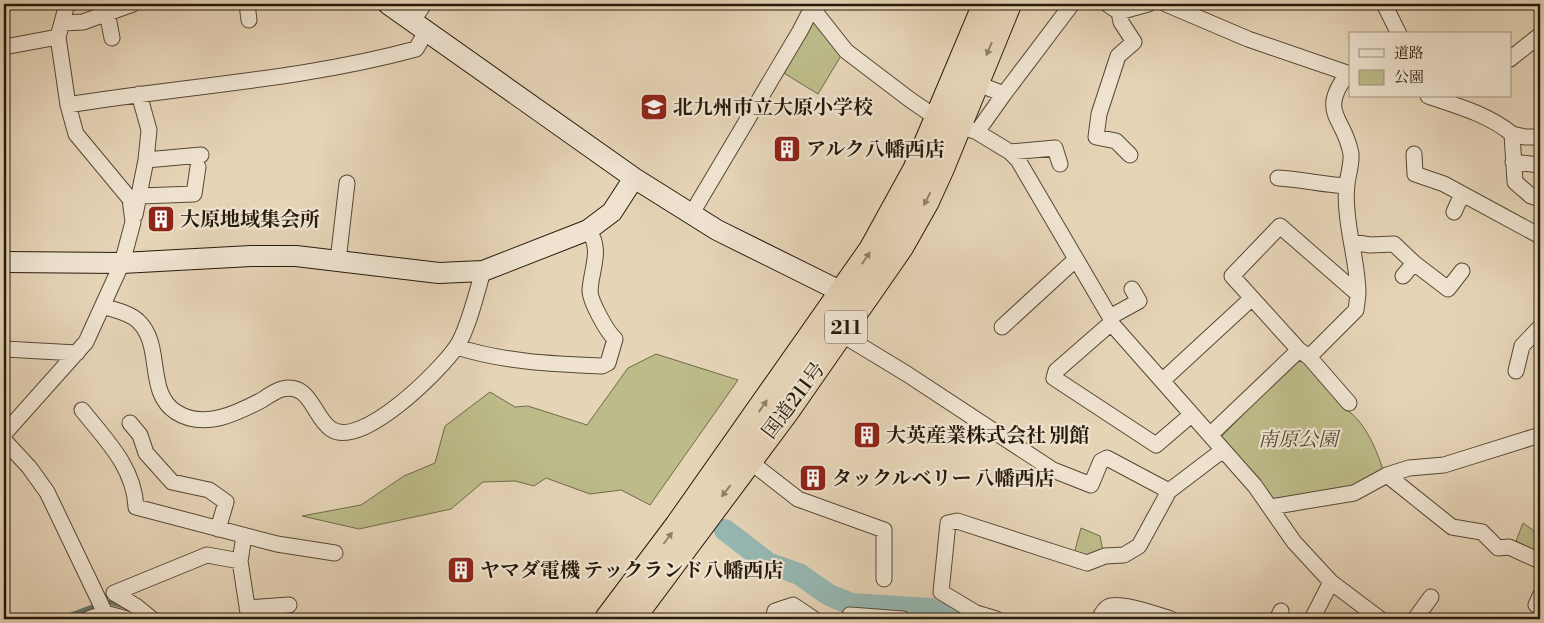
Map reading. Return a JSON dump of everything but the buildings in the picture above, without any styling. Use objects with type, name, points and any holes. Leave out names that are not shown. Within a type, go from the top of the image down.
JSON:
[{"type":"highway","name":"国道211号","points":[[958,126],[986,4]]},
{"type":"highway","name":"国道211号","points":[[608,619],[853,297],[900,247],[926,201],[1008,4]]},
{"type":"highway","name":"国道211号","points":[[631,619],[841,334],[853,297]]},
{"type":"street","points":[[4,47],[63,20],[83,22],[133,4]]},
{"type":"street","points":[[247,4],[249,20]]},
{"type":"street","points":[[388,4],[634,178],[717,230],[853,297]]},
{"type":"street","points":[[68,105],[139,94],[233,84],[388,56],[416,49],[424,4]]},
{"type":"street","points":[[958,126],[1004,94],[1072,4]]},
{"type":"street","points":[[1130,155],[1116,142],[1096,137],[1099,114],[1118,56],[1134,42],[1113,8],[1148,4]]},
{"type":"street","points":[[1166,4],[1248,39],[1349,74],[1338,86],[1334,103],[1335,117],[1344,134],[1351,155],[1347,186],[1347,212],[1358,270],[1356,310],[1210,435]]},
{"type":"street","points":[[1386,4],[1386,8],[1398,32]]},
{"type":"street","points":[[692,213],[813,6],[846,52],[958,126],[1010,152],[1026,170],[1110,320],[1223,450],[1270,507],[1294,542],[1331,582],[1380,619]]},
{"type":"street","points":[[107,12],[112,38]]},
{"type":"street","points":[[63,20],[68,105],[76,134],[130,199],[133,222]]},
{"type":"street","points":[[1512,57],[1540,35]]},
{"type":"street","points":[[975,83],[1004,94]]},
{"type":"street","points":[[4,434],[86,342],[122,263],[140,196],[146,160],[149,130],[139,94]]},
{"type":"street","points":[[1434,98],[1476,113],[1501,125],[1512,134],[1525,137],[1540,137]]},
{"type":"street","points":[[1512,134],[1515,182],[1531,196],[1540,199]]},
{"type":"street","points":[[1010,152],[1056,148],[1060,164]]},
{"type":"street","points":[[1414,154],[1415,174],[1444,184],[1540,236]]},
{"type":"street","points":[[140,196],[194,194],[199,161],[146,160]]},
{"type":"street","points":[[1513,162],[1540,164]]},
{"type":"street","points":[[4,262],[122,263],[251,256],[296,256],[439,273],[483,271],[588,230],[612,212],[634,178]]},
{"type":"street","points":[[1278,178],[1301,179],[1322,185],[1347,186]]},
{"type":"street","points":[[338,261],[347,183]]},
{"type":"street","points":[[1454,212],[1462,194]]},
{"type":"street","points":[[1349,403],[1232,276],[1280,226],[1358,294]]},
{"type":"street","points":[[457,347],[533,364],[602,366],[608,363],[615,339],[608,333],[590,293],[597,248],[594,238],[588,230]]},
{"type":"street","points":[[1352,242],[1394,244],[1414,263],[1448,289],[1462,271]]},
{"type":"street","points":[[1002,327],[1075,260]]},
{"type":"street","points":[[1404,276],[1414,263]]},
{"type":"street","points":[[103,306],[137,319],[149,333],[158,384],[166,403],[176,412],[201,419],[221,418],[236,413],[281,390],[291,388],[303,392],[330,429],[342,434],[356,432],[407,399],[457,347],[483,271]]},
{"type":"street","points":[[1162,381],[1252,298]]},
{"type":"street","points":[[1139,300],[1110,320],[1056,371],[1054,378],[1156,445],[1191,415]]},
{"type":"street","points":[[1516,371],[1522,346],[1540,326]]},
{"type":"street","points":[[841,334],[907,374],[1053,470],[1091,485],[1101,461],[1107,458],[1169,491]]},
{"type":"street","points":[[4,349],[77,353]]},
{"type":"street","points":[[82,410],[128,471],[135,489],[136,507],[277,544],[335,553]]},
{"type":"street","points":[[130,423],[140,435],[146,453],[172,482],[209,490],[226,502],[218,529]]},
{"type":"street","points":[[1270,507],[1354,493],[1386,475],[1409,468],[1444,465],[1540,435]]},
{"type":"street","points":[[4,440],[29,467],[47,492],[105,612]]},
{"type":"street","points":[[996,619],[976,613],[941,592],[948,523],[957,521],[1087,563],[1105,556],[1124,555],[1139,546],[1169,491],[1223,450]]},
{"type":"street","points":[[748,460],[798,499],[884,530],[884,579]]},
{"type":"street","points":[[1386,475],[1452,527],[1482,532],[1498,548],[1509,547],[1540,561]]},
{"type":"street","points":[[244,536],[240,561],[248,613],[289,605]]},
{"type":"street","points":[[130,616],[114,593],[207,555],[240,561]]},
{"type":"street","points":[[1312,619],[1331,582]]},
{"type":"street","points":[[1414,619],[1431,597]]},
{"type":"street","points":[[773,619],[775,611],[792,605],[814,619]]},
{"type":"street","points":[[1099,619],[1106,608],[1112,606],[1149,612],[1171,619]]},
{"type":"street","points":[[88,619],[105,612],[152,619]]},
{"type":"street","points":[[848,619],[850,615],[903,619]]},
{"type":"green space","points":[[816,21],[842,54],[818,94],[782,72],[809,24]]},
{"type":"green space","points":[[656,354],[738,380],[650,505],[621,490],[590,494],[546,478],[534,486],[515,481],[483,482],[451,509],[359,529],[302,516],[361,505],[404,476],[435,463],[445,426],[490,392],[515,407],[528,406],[587,425],[628,368]]},
{"type":"green space","name":"南原公園","points":[[1298,358],[1304,360],[1343,408],[1350,412],[1363,426],[1373,444],[1383,470],[1355,486],[1273,499],[1258,477],[1221,437]]},
{"type":"green space","points":[[1523,523],[1540,535],[1540,556],[1515,544]]},
{"type":"green space","points":[[1081,528],[1100,536],[1103,551],[1087,559],[1074,554]]},
{"type":"waterway","points":[[725,530],[768,563],[799,574],[829,595],[851,604],[930,609],[951,619]]},
{"type":"waterway","points":[[103,603],[108,602],[125,607]]},
{"type":"waterway","points":[[59,619],[97,605]]},
{"type":"place","name":"北九州市立大原小学校","points":[[654,107]]},
{"type":"place","name":"アルク八幡西店","points":[[787,149]]},
{"type":"place","name":"大原地域集会所","points":[[161,219]]},
{"type":"place","name":"大英産業株式会社 別館","points":[[867,435]]},
{"type":"place","name":"タックルベリー 八幡西店","points":[[813,478]]},
{"type":"place","name":"ヤマダ電機 テックランド八幡西店","points":[[461,570]]}]
